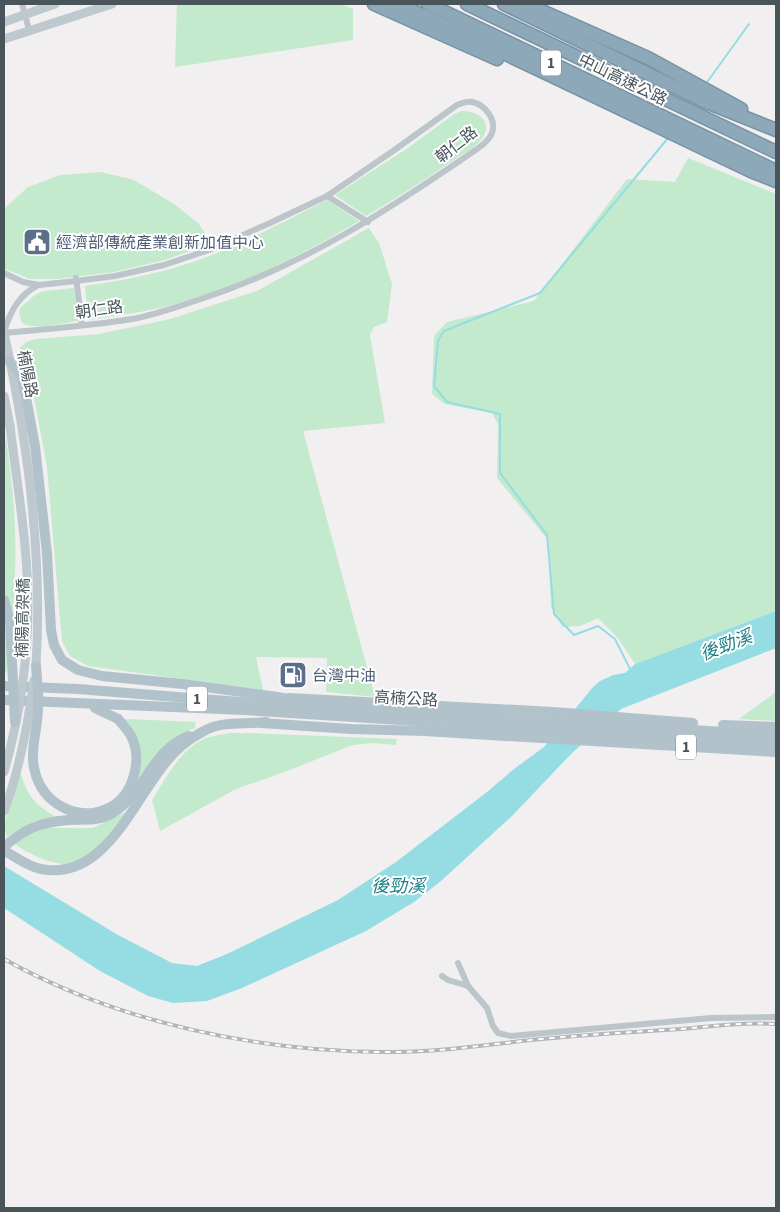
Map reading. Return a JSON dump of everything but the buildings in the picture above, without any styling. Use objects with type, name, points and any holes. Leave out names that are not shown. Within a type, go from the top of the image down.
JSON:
[{"type":"highway","points":[[374,4],[514,66],[675,129],[753,172],[776,181]]},
{"type":"highway","points":[[398,4],[510,55],[618,108]]},
{"type":"highway","name":"中山高速公路","points":[[428,4],[675,129],[776,171]]},
{"type":"highway","name":"中山高速公路","points":[[467,4],[776,152]]},
{"type":"highway","points":[[504,4],[776,129]]},
{"type":"highway","points":[[526,4],[648,58],[699,93]]},
{"type":"main road","points":[[10,362],[22,376],[34,438],[46,544],[52,630],[54,645],[62,660],[78,670],[102,676],[183,684],[277,701],[301,702],[324,708]]},
{"type":"main road","points":[[4,600],[10,621],[15,722]]},
{"type":"main road","points":[[36,666],[38,708],[34,754],[35,772],[39,783],[48,797],[61,807],[75,812],[92,813],[114,805],[126,792],[134,777],[136,757],[132,736],[118,719],[87,704]]},
{"type":"main road","points":[[4,679],[41,687]]},
{"type":"main road","name":"高楠公路","points":[[4,686],[277,701],[324,708],[539,730],[776,744]]},
{"type":"main road","name":"高楠公路","points":[[4,700],[262,711],[324,708],[776,727]]},
{"type":"main road","points":[[203,731],[183,745],[166,762],[120,829],[102,850],[90,858],[69,868],[45,870],[23,864],[4,849],[26,830],[38,825],[70,820],[90,821],[101,819],[123,806],[166,749],[181,739],[203,731],[231,723],[261,723],[292,719],[324,708]]},
{"type":"main road","points":[[262,711],[323,728]]},
{"type":"main road","name":"高楠公路","points":[[614,720],[776,735]]},
{"type":"main road","name":"高楠公路","points":[[261,723],[323,728],[418,731],[776,752]]},
{"type":"street","points":[[22,4],[29,30]]},
{"type":"street","points":[[4,22],[55,4]]},
{"type":"street","points":[[4,38],[112,4]]},
{"type":"street","name":"朝仁路","points":[[4,273],[23,282],[39,285],[115,276],[164,265],[209,250],[327,196],[457,104],[470,101],[481,105],[488,112],[493,122],[492,132],[486,142],[427,184],[368,222],[320,249],[230,289],[133,318],[4,333]]},
{"type":"street","points":[[327,196],[368,222]]},
{"type":"street","points":[[76,280],[82,325]]},
{"type":"street","points":[[4,333],[7,320],[13,309],[22,297],[39,285]]},
{"type":"street","name":"楠陽路","points":[[4,333],[22,422]]},
{"type":"street","name":"楠陽路","points":[[4,396],[5,410],[10,426],[24,545],[28,605],[24,658],[15,722],[4,772]]},
{"type":"street","name":"楠陽高架橋","points":[[4,811],[18,770],[30,710],[36,666],[39,607],[37,564],[22,422]]},
{"type":"street","points":[[458,963],[468,986],[487,1008],[493,1026],[498,1033],[504,1035],[511,1036],[711,1018],[776,1017]]},
{"type":"street","points":[[442,976],[448,980],[468,986]]},
{"type":"green space","points":[[177,4],[341,4],[353,9],[353,40],[175,67]]},
{"type":"green space","points":[[461,111],[468,111],[480,116],[486,124],[484,136],[476,145],[409,190],[366,216],[335,195],[408,148]]},
{"type":"green space","points":[[688,158],[776,194],[776,611],[635,664],[618,638],[598,618],[580,626],[562,627],[551,607],[548,540],[497,478],[498,424],[492,413],[445,404],[432,394],[434,336],[447,322],[534,301],[627,179],[675,182]]},
{"type":"green space","name":"經濟部傳統產業創新加值中心","points":[[101,172],[134,180],[174,204],[198,223],[212,243],[165,260],[114,272],[58,279],[30,279],[5,269],[4,209],[28,187],[60,175]]},
{"type":"green space","points":[[327,200],[359,221],[312,248],[238,283],[160,308],[88,320],[85,286],[146,275],[207,257]]},
{"type":"green space","points":[[369,228],[379,243],[392,284],[387,322],[374,327],[370,335],[385,423],[303,431],[375,697],[326,692],[327,658],[256,657],[263,690],[88,666],[70,656],[62,641],[47,467],[30,376],[18,357],[20,348],[26,342],[36,339],[99,334],[170,319],[257,291]]},
{"type":"green space","points":[[74,288],[78,321],[49,326],[35,326],[22,323],[19,313],[20,308],[35,295],[44,291]]},
{"type":"green space","points":[[4,431],[7,442],[15,525],[15,574],[7,671],[4,674]]},
{"type":"green space","points":[[776,692],[776,721],[739,719]]},
{"type":"green space","points":[[124,720],[196,722],[195,728],[182,734],[129,795],[138,771]]},
{"type":"green space","points":[[230,733],[397,739],[396,745],[372,743],[353,745],[236,789],[160,831],[152,800],[176,763],[183,754],[200,741]]},
{"type":"green space","points":[[20,770],[32,798],[42,808],[57,818],[37,821],[7,837],[5,823]]},
{"type":"green space","points":[[130,810],[107,840],[76,863],[65,865],[45,860],[25,851],[14,843],[47,828],[93,828]]},
{"type":"water","name":"後勁溪","points":[[776,611],[776,648],[621,709],[572,753],[512,816],[441,881],[414,902],[366,931],[242,988],[207,1001],[173,1003],[148,996],[100,971],[4,908],[4,866],[118,935],[172,963],[197,966],[227,954],[338,900],[396,862],[544,747],[600,681],[613,675],[625,673],[635,664]]},
{"type":"waterway","points":[[705,85],[749,24]]},
{"type":"waterway","points":[[630,669],[615,639],[598,626],[574,635],[554,614],[547,535],[500,473],[500,414],[447,402],[434,386],[438,341],[444,331],[540,293],[668,138]]},
{"type":"railway","points":[[4,959],[48,981],[95,1001],[143,1017],[192,1030],[293,1047],[344,1051],[410,1052],[587,1035],[741,1024],[776,1024]]},
{"type":"place","name":"經濟部傳統產業創新加值中心","points":[[37,242]]},
{"type":"place","name":"台灣中油","points":[[293,675]]}]
